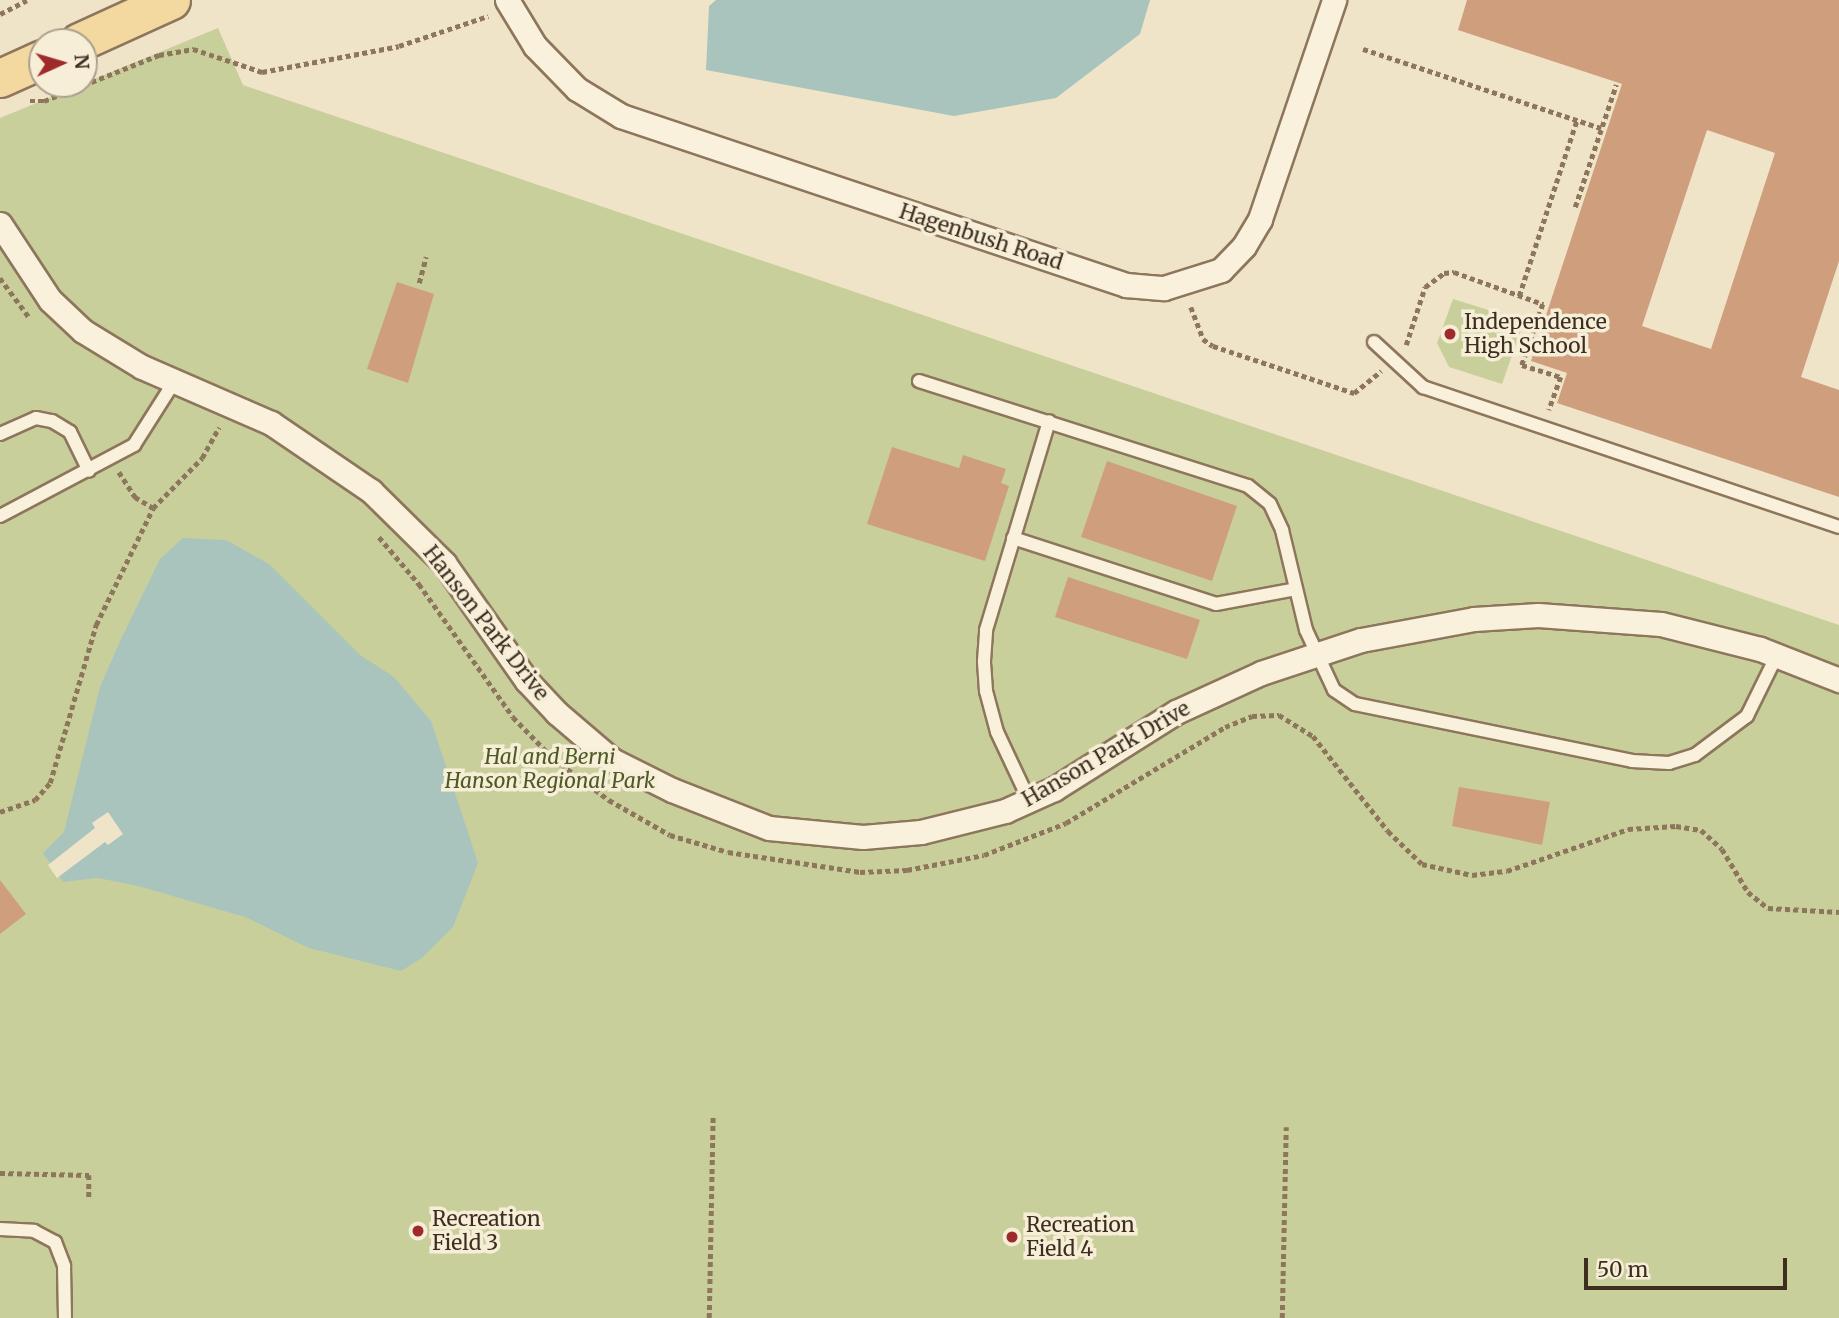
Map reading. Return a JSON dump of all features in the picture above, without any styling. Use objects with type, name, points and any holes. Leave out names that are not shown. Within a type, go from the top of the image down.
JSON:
[{"type":"main road","points":[[98,33],[171,0]]},
{"type":"main road","points":[[13,89],[28,73]]},
{"type":"street","name":"Hagenbush Road","points":[[507,0],[535,46],[577,89],[621,116],[1126,285],[1164,288],[1221,270],[1244,246],[1260,219],[1334,0]]},
{"type":"street","name":"Hanson Park Drive","points":[[0,224],[50,300],[83,331],[111,351],[174,382],[271,423],[371,491],[444,563],[527,681],[557,713],[612,760],[672,790],[769,828],[863,837],[921,832],[1005,811],[1029,800],[1219,690],[1316,653],[1410,629],[1538,615],[1661,624],[1777,655],[1839,680]]},
{"type":"lane","points":[[1374,342],[1392,363],[1423,387],[1839,527]]},
{"type":"lane","points":[[919,381],[1248,486],[1270,504],[1282,530],[1296,589],[1316,653],[1334,690],[1365,707],[1632,761],[1669,763],[1695,755],[1747,716],[1777,655]]},
{"type":"lane","points":[[0,516],[134,445],[150,426],[174,382]]},
{"type":"lane","points":[[0,434],[36,418],[52,421],[70,432],[89,471]]},
{"type":"lane","points":[[1029,800],[997,732],[986,691],[984,661],[986,630],[1049,421]]},
{"type":"lane","points":[[1013,538],[1216,604],[1296,589]]},
{"type":"lane","points":[[0,1228],[34,1231],[55,1242],[64,1266],[65,1318]]},
{"type":"path","points":[[0,15],[27,0]]},
{"type":"path","points":[[13,89],[44,101],[159,55],[193,49],[262,72],[400,46],[488,16]]},
{"type":"path","points":[[1363,49],[1601,128]]},
{"type":"path","points":[[1575,207],[1616,86]]},
{"type":"path","points":[[1519,296],[1577,120]]},
{"type":"path","points":[[419,283],[425,257]]},
{"type":"path","points":[[1191,307],[1203,339],[1213,346],[1354,393],[1402,354],[1425,287],[1433,276],[1454,272],[1543,304],[1522,365],[1561,377],[1544,427]]},
{"type":"path","points":[[0,278],[35,322]]},
{"type":"path","points":[[208,421],[231,431]]},
{"type":"path","points":[[0,812],[35,800],[50,783],[96,625],[153,508],[202,458],[219,426]]},
{"type":"path","points":[[112,459],[135,497],[153,508]]},
{"type":"path","points":[[374,532],[419,584],[513,717],[554,760],[609,800],[670,835],[729,852],[860,872],[907,870],[984,855],[1066,823],[1225,727],[1252,716],[1279,715],[1314,736],[1388,831],[1422,864],[1472,875],[1507,872],[1628,829],[1675,826],[1701,830],[1722,849],[1731,871],[1768,908],[1839,912]]},
{"type":"path","points":[[709,1318],[713,1114]]},
{"type":"path","points":[[1282,1318],[1286,1126]]},
{"type":"path","points":[[0,1174],[89,1175],[89,1200]]},
{"type":"green space","name":"Hal and Berni Hanson Regional Park","points":[[218,28],[243,85],[1839,625],[1839,1318],[0,1318],[0,118],[48,98],[98,98],[98,78]]},
{"type":"green space","points":[[1453,299],[1524,321],[1502,384],[1449,367],[1437,343]]},
{"type":"water","points":[[716,0],[1150,0],[1140,34],[1056,98],[954,116],[706,70],[709,6]]},
{"type":"water","points":[[183,538],[226,540],[269,564],[360,655],[394,677],[431,721],[478,863],[453,927],[422,958],[401,971],[309,948],[245,917],[138,886],[98,878],[63,882],[43,853],[64,832],[100,687],[121,639],[160,559]]},
{"type":"pier","points":[[108,812],[123,834],[108,845],[105,842],[57,878],[48,865],[95,828],[92,823]]},
{"type":"building","name":"Independence High School","points":[[1467,0],[1839,0],[1839,261],[1801,377],[1839,390],[1839,497],[1557,403],[1567,373],[1531,361],[1622,84],[1458,30]],"holes":[[[1707,130],[1775,153],[1711,349],[1642,326]]]},
{"type":"building","points":[[397,282],[434,294],[408,383],[367,369]]},
{"type":"building","points":[[892,447],[959,468],[963,455],[1006,469],[1001,483],[1009,486],[985,561],[867,524]]},
{"type":"building","points":[[1107,461],[1237,506],[1212,581],[1081,537]]},
{"type":"building","points":[[1068,577],[1200,620],[1187,659],[1055,617]]},
{"type":"building","points":[[1459,787],[1550,802],[1542,845],[1452,826]]},
{"type":"building","points":[[0,880],[26,914],[0,934]]},
{"type":"place","name":"Independence High School","points":[[1450,334]]},
{"type":"place","name":"Recreation Field 3","points":[[418,1231]]},
{"type":"place","name":"Recreation Field 4","points":[[1012,1237]]}]
